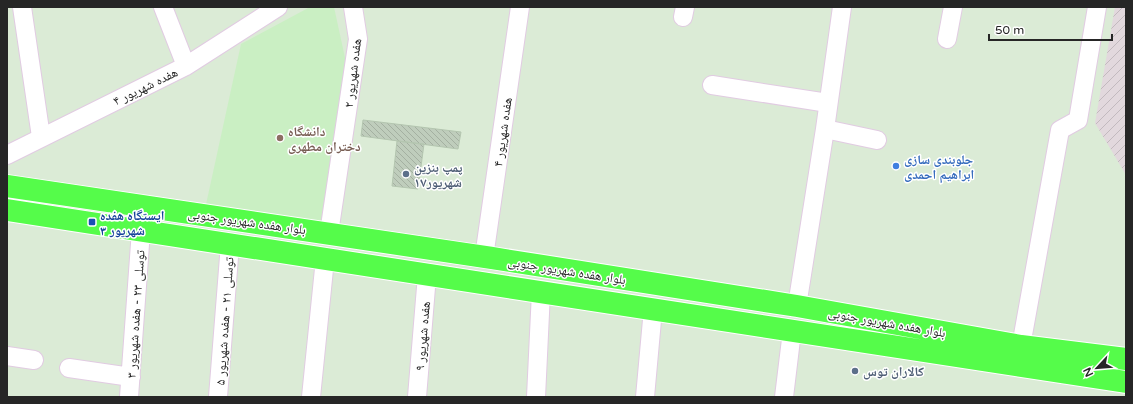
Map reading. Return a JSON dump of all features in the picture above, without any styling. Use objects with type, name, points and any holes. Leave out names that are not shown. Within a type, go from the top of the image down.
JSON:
[{"type":"main road","name":"بلوار هفده شهریور جنوبی","points":[[7,186],[329,233],[797,306],[1021,346],[1126,359]]},
{"type":"main road","name":"بلوار هفده شهریور جنوبی","points":[[7,210],[1126,382]]},
{"type":"street","points":[[22,7],[41,137]]},
{"type":"street","points":[[163,7],[186,66]]},
{"type":"street","name":"هفده شهریور ۴","points":[[7,155],[186,66],[278,7]]},
{"type":"street","name":"هفده شهریور ۲","points":[[329,233],[358,39],[353,7]]},
{"type":"street","name":"هفده شهریور ۴","points":[[484,257],[520,7]]},
{"type":"street","points":[[947,39],[953,7]]},
{"type":"street","points":[[1021,346],[1060,130],[1078,120],[1097,7]]},
{"type":"street","points":[[797,306],[825,129],[841,10]]},
{"type":"street","points":[[712,85],[828,103]]},
{"type":"street","points":[[825,129],[877,140]]},
{"type":"street","name":"توسلی ۲۳ - هفده شهریور ۳","points":[[129,397],[141,230]]},
{"type":"street","name":"توسلی ۲۱ - هفده شهریور ۵","points":[[218,397],[230,244]]},
{"type":"street","points":[[311,397],[325,258]]},
{"type":"street","name":"هفده شهریور ۹","points":[[417,397],[427,274]]},
{"type":"street","points":[[536,397],[541,292]]},
{"type":"street","points":[[645,397],[653,309]]},
{"type":"street","points":[[784,397],[792,331]]},
{"type":"street","points":[[7,356],[34,360]]},
{"type":"street","points":[[69,368],[131,377]]},
{"type":"shaded area","name":"دانشگاه دختران مطهری","points":[[310,7],[334,7],[347,67],[329,221],[320,227],[205,209],[241,44]]},
{"type":"shaded area","points":[[1115,7],[1126,7],[1126,175],[1095,123]]},
{"type":"building","points":[[363,120],[461,132],[458,149],[361,136]]},
{"type":"building","points":[[397,141],[424,144],[418,189],[392,186]]},
{"type":"place","name":"دانشگاه دختران مطهری","points":[[280,138]]},
{"type":"place","name":"جلوبندی سازی ابراهیم احمدی","points":[[896,166]]},
{"type":"place","name":"پمپ بنزین ۱۷شهریور","points":[[406,174]]},
{"type":"place","name":"ایستگاه هفده شهریور ۳","points":[[92,222]]},
{"type":"place","name":"كالاران توس","points":[[855,371]]}]
